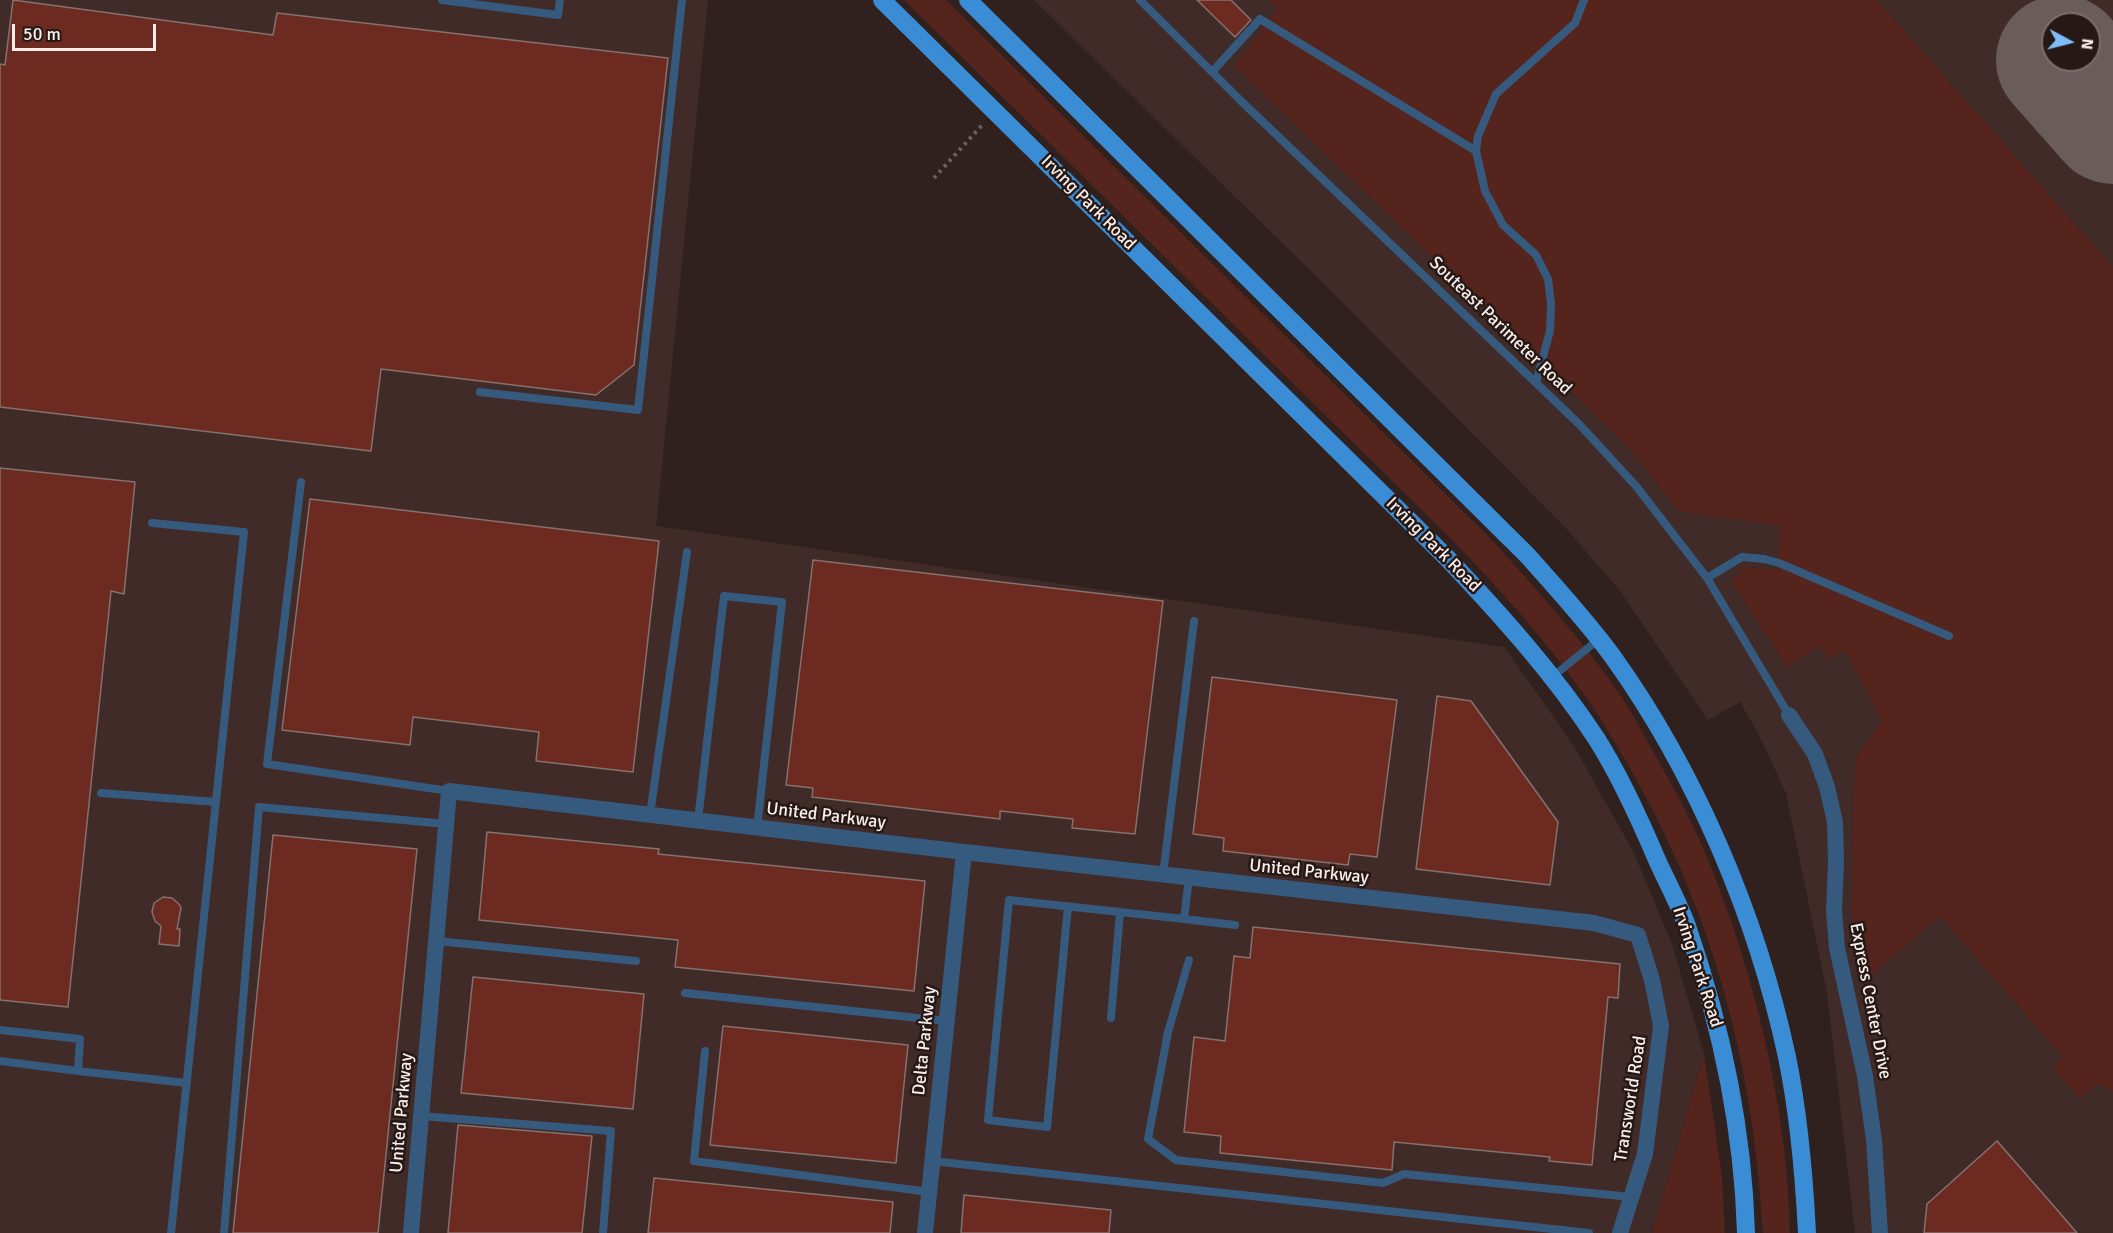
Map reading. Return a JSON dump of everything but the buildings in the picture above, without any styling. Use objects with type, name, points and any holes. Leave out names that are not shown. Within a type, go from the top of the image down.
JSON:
[{"type":"main road","name":"Irving Park Road","points":[[882,0],[1448,559],[1501,615],[1551,678],[1602,749],[1641,822],[1686,924],[1719,1033],[1737,1122],[1745,1191],[1746,1233]]},
{"type":"main road","points":[[968,0],[1528,556],[1612,656],[1656,724],[1708,819],[1760,958],[1787,1057],[1799,1134],[1807,1233]]},
{"type":"street","name":"Express Center Drive","points":[[1789,715],[1815,753],[1827,787],[1835,822],[1834,911],[1838,948],[1865,1076],[1875,1151],[1880,1233]]},
{"type":"street","name":"United Parkway","points":[[411,1233],[449,791],[1594,923],[1638,935]]},
{"type":"street","name":"Delta Parkway","points":[[924,1233],[964,852]]},
{"type":"street","name":"Transworld Road","points":[[1620,1233],[1645,1154],[1661,1026],[1652,980],[1638,935]]},
{"type":"lane","points":[[442,0],[558,15],[560,0]]},
{"type":"lane","points":[[480,392],[638,410],[682,0]]},
{"type":"lane","name":"Souteast Parimeter Road","points":[[1140,0],[1579,424],[1636,486],[1707,578],[1789,715]]},
{"type":"lane","points":[[1536,383],[1550,331],[1551,304],[1548,279],[1536,255],[1503,225],[1485,191],[1476,151],[1478,136],[1496,94],[1575,22],[1584,0]]},
{"type":"lane","points":[[1212,72],[1260,19],[1476,151]]},
{"type":"lane","points":[[301,482],[267,764],[449,791]]},
{"type":"lane","points":[[152,523],[244,532],[171,1233]]},
{"type":"lane","points":[[650,815],[687,552]]},
{"type":"lane","points":[[1707,578],[1742,557],[1764,559],[1949,636]]},
{"type":"lane","points":[[698,820],[724,596],[782,602],[757,828]]},
{"type":"lane","points":[[1163,875],[1194,621]]},
{"type":"lane","points":[[1551,678],[1599,639]]},
{"type":"lane","points":[[101,793],[216,802]]},
{"type":"lane","points":[[224,1233],[259,807],[447,824]]},
{"type":"lane","points":[[1184,919],[1189,878]]},
{"type":"lane","points":[[1068,906],[1047,1127],[988,1120],[1008,900],[1068,906],[1235,925]]},
{"type":"lane","points":[[1111,1018],[1120,912]]},
{"type":"lane","points":[[436,941],[636,961]]},
{"type":"lane","points":[[1189,960],[1168,1032],[1148,1139],[1176,1161],[1383,1184],[1404,1174],[1631,1197]]},
{"type":"lane","points":[[685,993],[946,1021]]},
{"type":"lane","points":[[0,1030],[80,1039],[78,1071]]},
{"type":"lane","points":[[705,1051],[694,1161],[929,1192]]},
{"type":"lane","points":[[0,1061],[187,1083]]},
{"type":"lane","points":[[421,1116],[611,1131],[603,1233]]},
{"type":"lane","points":[[932,1161],[1589,1233]]},
{"type":"path","points":[[934,178],[994,111]]},
{"type":"shaded area","points":[[0,0],[708,0],[656,526],[1504,647],[1572,743],[1633,851],[1672,944],[1704,1054],[1652,1233],[0,1233]]},
{"type":"shaded area","points":[[904,0],[946,0],[1489,537],[1538,591],[1600,666],[1636,721],[1690,819],[1735,934],[1763,1033],[1774,1084],[1788,1184],[1790,1233],[1763,1233],[1750,1108],[1724,990],[1705,932],[1683,875],[1657,819],[1627,763],[1581,690],[1519,612],[1451,539]]},
{"type":"shaded area","points":[[1034,0],[2113,0],[2113,1233],[1855,1233],[1827,993],[1786,793],[1760,737],[1740,702],[1708,720],[1620,591],[1565,527],[1317,277]]},
{"type":"shaded area","points":[[1269,0],[1877,0],[2113,267],[2113,1093],[2107,1087],[2097,1084],[2080,1098],[2052,1067],[2063,1057],[1940,916],[1862,983],[1852,934],[1853,804],[1856,757],[1882,721],[1845,651],[1828,659],[1821,646],[1787,667],[1732,583],[1742,566],[1777,570],[1780,526],[1679,511],[1624,442],[1234,66],[1277,9]]},
{"type":"shaded area","points":[[1704,1054],[1722,1176],[1725,1233],[1652,1233]]},
{"type":"runway","points":[[2072,72],[2113,119]]}]
